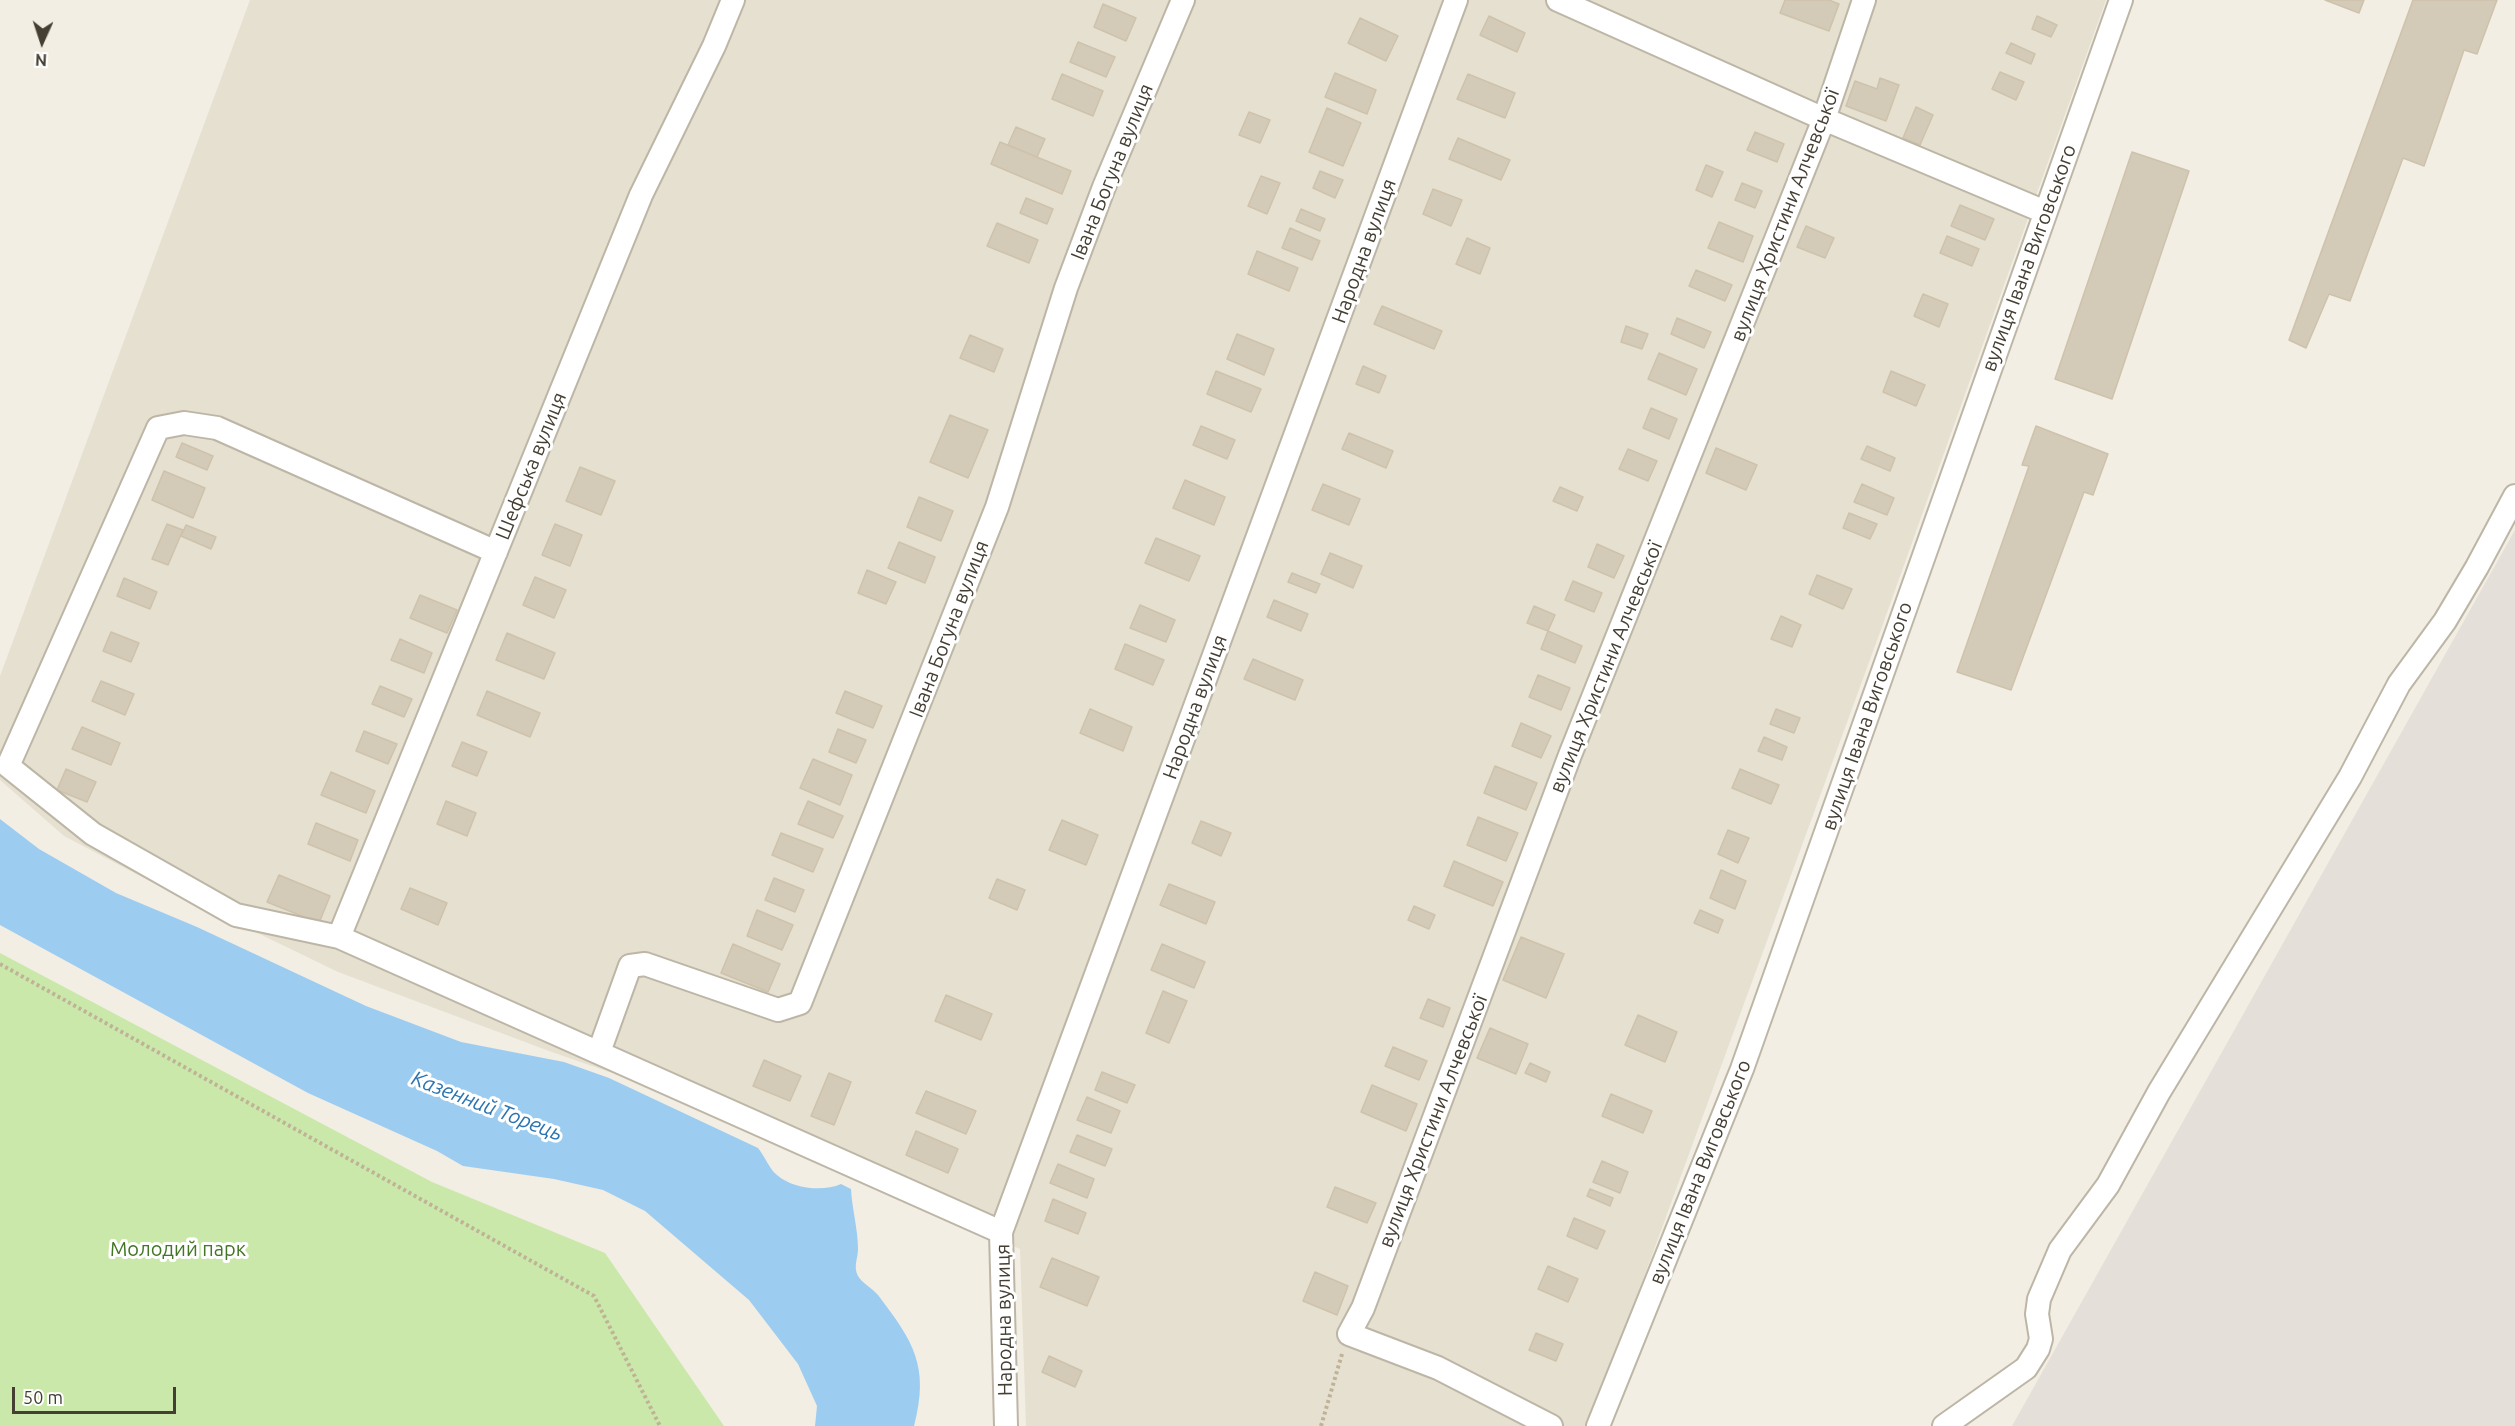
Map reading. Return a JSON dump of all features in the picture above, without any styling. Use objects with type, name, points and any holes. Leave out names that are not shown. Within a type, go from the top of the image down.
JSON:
[{"type":"street","name":"Шефська вулиця","points":[[339,937],[641,195],[714,46],[733,0]]},
{"type":"street","name":"Івана Богуна вулиця","points":[[599,1052],[630,966],[645,964],[778,1010],[800,1003],[997,507],[1066,288],[1104,187],[1184,0]]},
{"type":"street","name":"Народна вулиця","points":[[1006,1426],[1001,1232],[1456,0]]},
{"type":"street","points":[[1558,0],[1824,119],[2045,212]]},
{"type":"street","name":"вулиця Христини Алчевської","points":[[1349,1334],[1363,1308],[1570,755],[1824,119],[1864,0]]},
{"type":"street","name":"вулиця Івана Виговського","points":[[1598,1426],[1742,1069],[2121,0]]},
{"type":"street","points":[[496,552],[217,428],[184,423],[158,428],[8,766],[93,834],[236,915],[339,937],[1001,1232]]},
{"type":"street","points":[[1944,1426],[2026,1368],[2038,1349],[2041,1339],[2037,1314],[2039,1299],[2060,1250],[2108,1185],[2159,1092],[2350,777],[2399,684],[2445,621],[2515,496]]},
{"type":"street","points":[[1349,1334],[1438,1368],[1551,1426]]},
{"type":"path","points":[[0,964],[594,1296],[660,1426]]},
{"type":"path","points":[[1321,1426],[1349,1334]]},
{"type":"shaded area","points":[[250,0],[2106,0],[1879,635],[1607,1378],[1587,1426],[1026,1426],[1020,1249],[667,1092],[549,1051],[338,972],[142,877],[64,836],[0,780],[0,676]]},
{"type":"shaded area","points":[[2515,530],[2515,1426],[2012,1426]]},
{"type":"green space","name":"Молодий парк","points":[[0,953],[432,1182],[605,1253],[724,1426],[0,1426]]},
{"type":"water","name":"Казенний Торець","points":[[0,819],[39,849],[116,893],[197,927],[366,1006],[461,1042],[564,1062],[609,1078],[758,1148],[774,1173],[784,1180],[808,1188],[826,1188],[841,1184],[851,1189],[858,1241],[857,1272],[860,1279],[878,1295],[901,1326],[915,1355],[919,1370],[920,1387],[914,1426],[815,1426],[817,1406],[798,1364],[749,1300],[645,1211],[603,1190],[554,1179],[463,1166],[437,1151],[308,1093],[0,925]]},
{"type":"building","points":[[1785,0],[1829,0],[1839,4],[1829,31],[1780,13]]},
{"type":"building","points":[[2325,0],[2364,0],[2359,13]]},
{"type":"building","points":[[2413,0],[2497,0],[2477,54],[2464,50],[2424,166],[2403,158],[2350,301],[2329,294],[2306,348],[2289,340]]},
{"type":"building","points":[[1103,4],[1136,18],[1126,41],[1094,27]]},
{"type":"building","points":[[1489,16],[1525,33],[1517,52],[1480,35]]},
{"type":"building","points":[[2037,16],[2057,25],[2051,37],[2032,29]]},
{"type":"building","points":[[1360,18],[1398,36],[1386,61],[1348,43]]},
{"type":"building","points":[[1078,42],[1115,57],[1106,77],[1070,62]]},
{"type":"building","points":[[2011,43],[2035,54],[2031,64],[2006,53]]},
{"type":"building","points":[[2000,72],[2024,82],[2016,100],[1992,89]]},
{"type":"building","points":[[1335,73],[1376,90],[1367,114],[1325,97]]},
{"type":"building","points":[[1062,74],[1103,91],[1093,116],[1052,99]]},
{"type":"building","points":[[1468,74],[1515,93],[1505,118],[1457,99]]},
{"type":"building","points":[[1880,78],[1899,85],[1886,121],[1846,106],[1855,81],[1877,89]]},
{"type":"building","points":[[1916,107],[1933,115],[1920,145],[1903,138]]},
{"type":"building","points":[[1327,108],[1361,123],[1343,166],[1309,152]]},
{"type":"building","points":[[1249,112],[1270,120],[1260,143],[1239,135]]},
{"type":"building","points":[[1016,127],[1045,139],[1037,157],[1008,145]]},
{"type":"building","points":[[1755,132],[1784,144],[1777,162],[1747,150]]},
{"type":"building","points":[[1458,138],[1510,160],[1501,180],[1449,159]]},
{"type":"building","points":[[1000,142],[1071,171],[1062,194],[991,164]]},
{"type":"building","points":[[2132,152],[2189,171],[2112,399],[2055,379]]},
{"type":"building","points":[[1706,165],[1723,172],[1712,197],[1696,190]]},
{"type":"building","points":[[1320,171],[1343,180],[1335,198],[1313,188]]},
{"type":"building","points":[[1261,176],[1280,183],[1267,214],[1248,206]]},
{"type":"building","points":[[1742,183],[1762,191],[1755,208],[1735,200]]},
{"type":"building","points":[[1433,189],[1462,200],[1451,226],[1423,214]]},
{"type":"building","points":[[1026,198],[1053,209],[1047,224],[1020,213]]},
{"type":"building","points":[[1960,205],[1994,219],[1985,240],[1951,226]]},
{"type":"building","points":[[1301,209],[1325,219],[1320,231],[1296,221]]},
{"type":"building","points":[[1719,222],[1753,236],[1743,262],[1708,248]]},
{"type":"building","points":[[997,223],[1038,240],[1029,263],[987,246]]},
{"type":"building","points":[[1806,226],[1834,238],[1825,258],[1797,247]]},
{"type":"building","points":[[1290,228],[1320,241],[1312,260],[1282,248]]},
{"type":"building","points":[[1947,236],[1979,249],[1972,266],[1940,253]]},
{"type":"building","points":[[1467,238],[1490,248],[1480,274],[1456,264]]},
{"type":"building","points":[[1257,251],[1298,268],[1289,291],[1248,274]]},
{"type":"building","points":[[1696,270],[1732,285],[1725,301],[1689,286]]},
{"type":"building","points":[[1923,294],[1948,304],[1939,327],[1914,316]]},
{"type":"building","points":[[1382,306],[1442,331],[1434,349],[1374,324]]},
{"type":"building","points":[[1677,318],[1711,332],[1704,348],[1671,334]]},
{"type":"building","points":[[1626,326],[1648,334],[1642,349],[1621,342]]},
{"type":"building","points":[[1237,334],[1274,349],[1264,375],[1227,359]]},
{"type":"building","points":[[970,335],[1003,349],[994,372],[960,358]]},
{"type":"building","points":[[1659,353],[1697,369],[1686,395],[1648,379]]},
{"type":"building","points":[[1363,366],[1386,376],[1379,393],[1356,384]]},
{"type":"building","points":[[1216,371],[1261,389],[1251,412],[1207,394]]},
{"type":"building","points":[[1891,371],[1925,385],[1916,406],[1883,392]]},
{"type":"building","points":[[1651,408],[1677,419],[1669,439],[1643,428]]},
{"type":"building","points":[[950,415],[988,430],[968,478],[930,462]]},
{"type":"building","points":[[1201,426],[1235,440],[1227,459],[1193,445]]},
{"type":"building","points":[[2036,426],[2108,454],[2093,495],[2084,492],[2011,690],[1957,672],[2029,466],[2022,465]]},
{"type":"building","points":[[1349,433],[1393,451],[1386,468],[1342,449]]},
{"type":"building","points":[[182,443],[213,456],[207,470],[176,457]]},
{"type":"building","points":[[1867,446],[1895,458],[1890,471],[1861,459]]},
{"type":"building","points":[[1716,448],[1757,465],[1746,490],[1706,473]]},
{"type":"building","points":[[1628,449],[1657,461],[1648,481],[1619,469]]},
{"type":"building","points":[[580,467],[615,481],[601,515],[566,501]]},
{"type":"building","points":[[164,471],[205,488],[193,518],[152,500]]},
{"type":"building","points":[[1185,480],[1225,497],[1214,525],[1173,508]]},
{"type":"building","points":[[1323,484],[1360,499],[1349,525],[1312,510]]},
{"type":"building","points":[[1862,484],[1894,498],[1887,515],[1854,502]]},
{"type":"building","points":[[1560,487],[1583,497],[1577,511],[1553,501]]},
{"type":"building","points":[[919,497],[953,511],[941,541],[907,527]]},
{"type":"building","points":[[1849,513],[1877,524],[1870,539],[1843,528]]},
{"type":"building","points":[[167,524],[183,530],[168,565],[152,559]]},
{"type":"building","points":[[555,524],[582,535],[570,566],[542,555]]},
{"type":"building","points":[[186,525],[216,537],[211,549],[181,536]]},
{"type":"building","points":[[1156,538],[1200,556],[1189,581],[1145,563]]},
{"type":"building","points":[[899,542],[935,557],[925,583],[888,568]]},
{"type":"building","points":[[1597,544],[1624,556],[1614,578],[1588,567]]},
{"type":"building","points":[[1330,553],[1362,566],[1353,588],[1321,574]]},
{"type":"building","points":[[867,570],[896,582],[886,604],[858,593]]},
{"type":"building","points":[[1292,573],[1320,584],[1316,593],[1288,582]]},
{"type":"building","points":[[1817,575],[1852,589],[1843,609],[1809,594]]},
{"type":"building","points":[[535,577],[566,590],[554,618],[523,605]]},
{"type":"building","points":[[124,578],[157,592],[150,609],[117,596]]},
{"type":"building","points":[[1573,581],[1602,593],[1594,612],[1565,600]]},
{"type":"building","points":[[420,595],[457,610],[447,633],[410,618]]},
{"type":"building","points":[[1274,600],[1308,614],[1301,631],[1267,617]]},
{"type":"building","points":[[1140,605],[1175,620],[1166,642],[1130,628]]},
{"type":"building","points":[[1534,606],[1555,615],[1548,631],[1527,623]]},
{"type":"building","points":[[1781,616],[1801,625],[1792,647],[1771,639]]},
{"type":"building","points":[[1548,631],[1582,646],[1575,663],[1541,649]]},
{"type":"building","points":[[111,632],[139,643],[131,662],[103,651]]},
{"type":"building","points":[[507,633],[555,653],[544,679],[496,660]]},
{"type":"building","points":[[400,639],[432,653],[424,673],[391,660]]},
{"type":"building","points":[[1125,644],[1164,660],[1153,685],[1115,669]]},
{"type":"building","points":[[1253,659],[1303,680],[1295,700],[1244,679]]},
{"type":"building","points":[[1538,675],[1570,688],[1561,710],[1529,697]]},
{"type":"building","points":[[101,681],[134,694],[125,715],[92,701]]},
{"type":"building","points":[[380,686],[412,699],[404,717],[372,704]]},
{"type":"building","points":[[487,691],[540,713],[530,737],[477,715]]},
{"type":"building","points":[[845,691],[882,706],[873,728],[836,713]]},
{"type":"building","points":[[1090,709],[1132,727],[1123,751],[1080,733]]},
{"type":"building","points":[[1776,709],[1800,718],[1794,733],[1770,724]]},
{"type":"building","points":[[1521,723],[1551,736],[1541,758],[1512,746]]},
{"type":"building","points":[[82,727],[120,743],[111,765],[72,749]]},
{"type":"building","points":[[838,729],[866,740],[856,763],[829,752]]},
{"type":"building","points":[[364,731],[397,744],[388,764],[356,751]]},
{"type":"building","points":[[1764,737],[1787,747],[1782,760],[1758,751]]},
{"type":"building","points":[[462,742],[487,752],[477,776],[452,766]]},
{"type":"building","points":[[813,759],[852,775],[840,805],[800,788]]},
{"type":"building","points":[[1495,766],[1537,783],[1526,810],[1484,793]]},
{"type":"building","points":[[66,769],[96,782],[87,802],[57,790]]},
{"type":"building","points":[[1740,769],[1779,785],[1771,804],[1732,788]]},
{"type":"building","points":[[331,772],[375,791],[366,813],[321,795]]},
{"type":"building","points":[[446,801],[476,813],[467,836],[437,824]]},
{"type":"building","points":[[808,801],[843,816],[833,838],[798,824]]},
{"type":"building","points":[[1478,817],[1518,833],[1506,861],[1467,845]]},
{"type":"building","points":[[1062,820],[1098,835],[1086,865],[1049,850]]},
{"type":"building","points":[[1201,821],[1231,833],[1221,856],[1192,843]]},
{"type":"building","points":[[316,823],[358,840],[350,861],[308,844]]},
{"type":"building","points":[[1728,830],[1749,838],[1738,863],[1718,854]]},
{"type":"building","points":[[781,833],[823,849],[813,872],[772,855]]},
{"type":"building","points":[[1454,861],[1503,882],[1493,906],[1444,886]]},
{"type":"building","points":[[1721,870],[1746,881],[1735,909],[1710,898]]},
{"type":"building","points":[[279,875],[330,896],[319,923],[267,902]]},
{"type":"building","points":[[774,878],[804,890],[795,912],[765,900]]},
{"type":"building","points":[[997,879],[1025,890],[1017,910],[989,898]]},
{"type":"building","points":[[1169,884],[1215,902],[1206,924],[1160,905]]},
{"type":"building","points":[[410,888],[447,903],[438,925],[401,909]]},
{"type":"building","points":[[1414,906],[1435,915],[1429,929],[1408,920]]},
{"type":"building","points":[[757,910],[793,925],[782,950],[747,936]]},
{"type":"building","points":[[1700,910],[1723,920],[1718,933],[1694,923]]},
{"type":"building","points":[[1521,937],[1564,954],[1546,998],[1503,980]]},
{"type":"building","points":[[733,944],[780,964],[768,992],[721,973]]},
{"type":"building","points":[[1162,944],[1205,962],[1194,988],[1151,970]]},
{"type":"building","points":[[1163,991],[1187,1001],[1169,1043],[1146,1033]]},
{"type":"building","points":[[946,995],[992,1014],[981,1040],[935,1021]]},
{"type":"building","points":[[1428,999],[1450,1008],[1443,1027],[1420,1018]]},
{"type":"building","points":[[1638,1015],[1677,1032],[1665,1062],[1625,1045]]},
{"type":"building","points":[[1490,1028],[1528,1044],[1516,1074],[1477,1058]]},
{"type":"building","points":[[1393,1047],[1427,1061],[1419,1080],[1385,1066]]},
{"type":"building","points":[[764,1060],[801,1076],[790,1101],[753,1086]]},
{"type":"building","points":[[1530,1063],[1550,1072],[1546,1082],[1525,1073]]},
{"type":"building","points":[[1102,1072],[1135,1085],[1127,1103],[1095,1090]]},
{"type":"building","points":[[829,1073],[851,1082],[834,1125],[811,1116]]},
{"type":"building","points":[[1372,1085],[1417,1104],[1406,1131],[1361,1112]]},
{"type":"building","points":[[926,1091],[976,1111],[966,1134],[916,1113]]},
{"type":"building","points":[[1611,1094],[1652,1111],[1643,1133],[1602,1116]]},
{"type":"building","points":[[1087,1097],[1120,1111],[1111,1133],[1077,1120]]},
{"type":"building","points":[[916,1131],[958,1149],[948,1173],[906,1155]]},
{"type":"building","points":[[1077,1135],[1112,1149],[1105,1166],[1070,1152]]},
{"type":"building","points":[[1602,1161],[1628,1172],[1620,1193],[1593,1182]]},
{"type":"building","points":[[1058,1164],[1094,1179],[1087,1198],[1050,1183]]},
{"type":"building","points":[[1335,1187],[1376,1203],[1367,1223],[1327,1207]]},
{"type":"building","points":[[1590,1189],[1613,1198],[1610,1206],[1587,1196]]},
{"type":"building","points":[[1053,1199],[1086,1213],[1078,1234],[1045,1221]]},
{"type":"building","points":[[1574,1218],[1605,1231],[1597,1249],[1567,1236]]},
{"type":"building","points":[[1052,1258],[1099,1277],[1087,1306],[1040,1287]]},
{"type":"building","points":[[1548,1266],[1578,1279],[1568,1302],[1538,1289]]},
{"type":"building","points":[[1315,1272],[1348,1286],[1337,1315],[1303,1301]]},
{"type":"building","points":[[1536,1333],[1563,1344],[1556,1361],[1529,1350]]},
{"type":"building","points":[[1049,1356],[1082,1371],[1075,1387],[1042,1372]]}]
